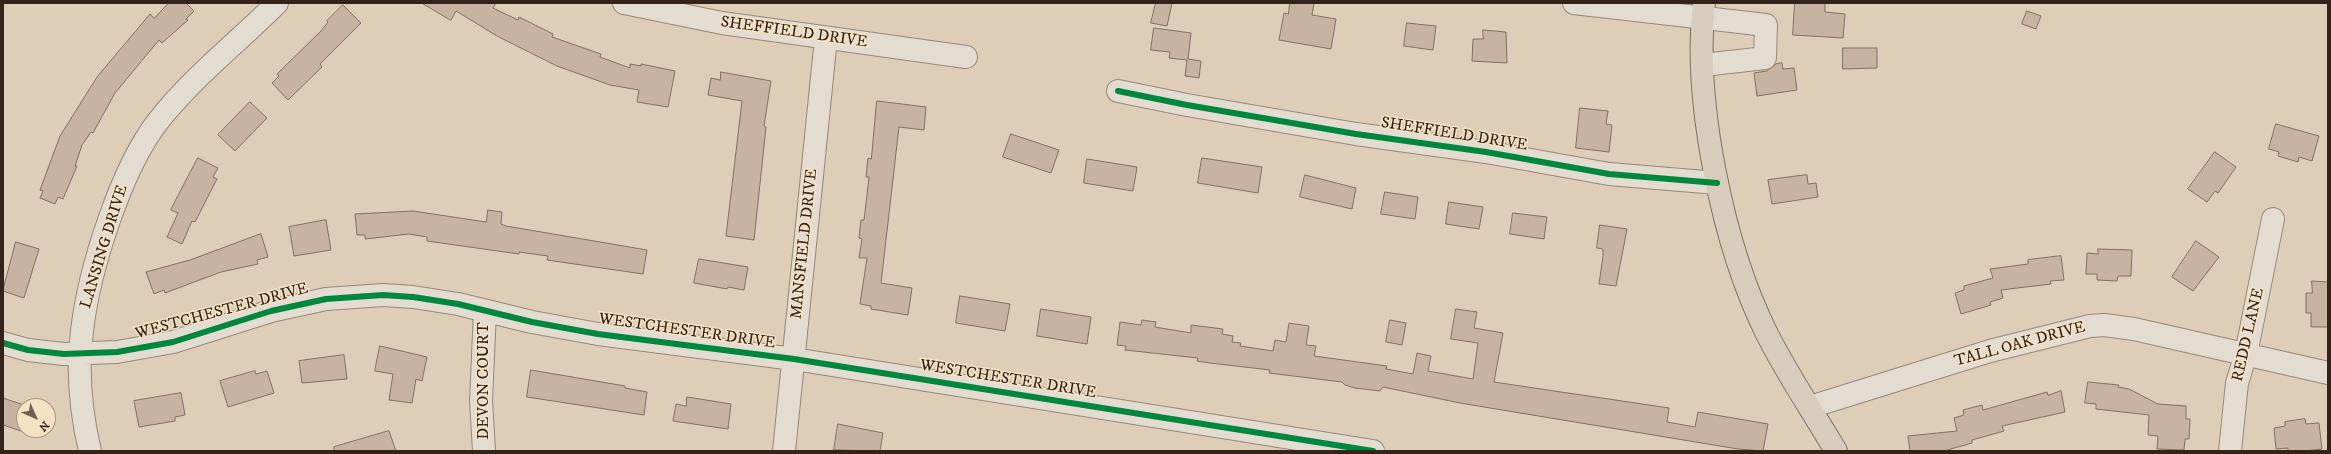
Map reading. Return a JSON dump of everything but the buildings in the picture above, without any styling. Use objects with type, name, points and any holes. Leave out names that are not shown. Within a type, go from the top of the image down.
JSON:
[{"type":"main road","points":[[1703,10],[1703,66],[1717,183],[1723,210],[1743,276],[1766,332],[1836,451]]},
{"type":"street","name":"LANSING DRIVE","points":[[90,451],[82,402],[80,355],[85,310],[114,206],[145,141],[171,106],[277,3]]},
{"type":"street","name":"SHEFFIELD DRIVE","points":[[624,3],[722,23],[966,57]]},
{"type":"street","points":[[1574,3],[1703,10],[1766,25],[1765,58],[1703,66]]},
{"type":"street","name":"MANSFIELD DRIVE","points":[[784,451],[826,38]]},
{"type":"street","name":"SHEFFIELD DRIVE","points":[[1118,91],[1187,105],[1609,174],[1717,183]]},
{"type":"street","name":"REDD LANE","points":[[2230,451],[2233,408],[2237,383],[2246,354],[2273,219]]},
{"type":"street","name":"WESTCHESTER DRIVE","points":[[3,344],[28,350],[80,355],[117,352],[173,342],[271,312],[326,299],[383,295],[413,297],[436,299],[485,311],[598,334],[794,359],[1373,451]]},
{"type":"street","name":"DEVON COURT","points":[[484,451],[482,401],[485,311]]},
{"type":"street","name":"TALL OAK DRIVE","points":[[1810,407],[1990,351],[2090,326],[2120,326],[2328,373]]},
{"type":"cycle path","points":[[1118,91],[1187,105],[1356,134],[1486,152],[1609,174],[1717,183]]},
{"type":"cycle path","points":[[3,343],[28,350],[64,354],[117,352],[173,342],[271,311],[326,299],[383,295],[413,297],[458,304],[532,322],[598,334],[794,359],[1373,451]]}]
